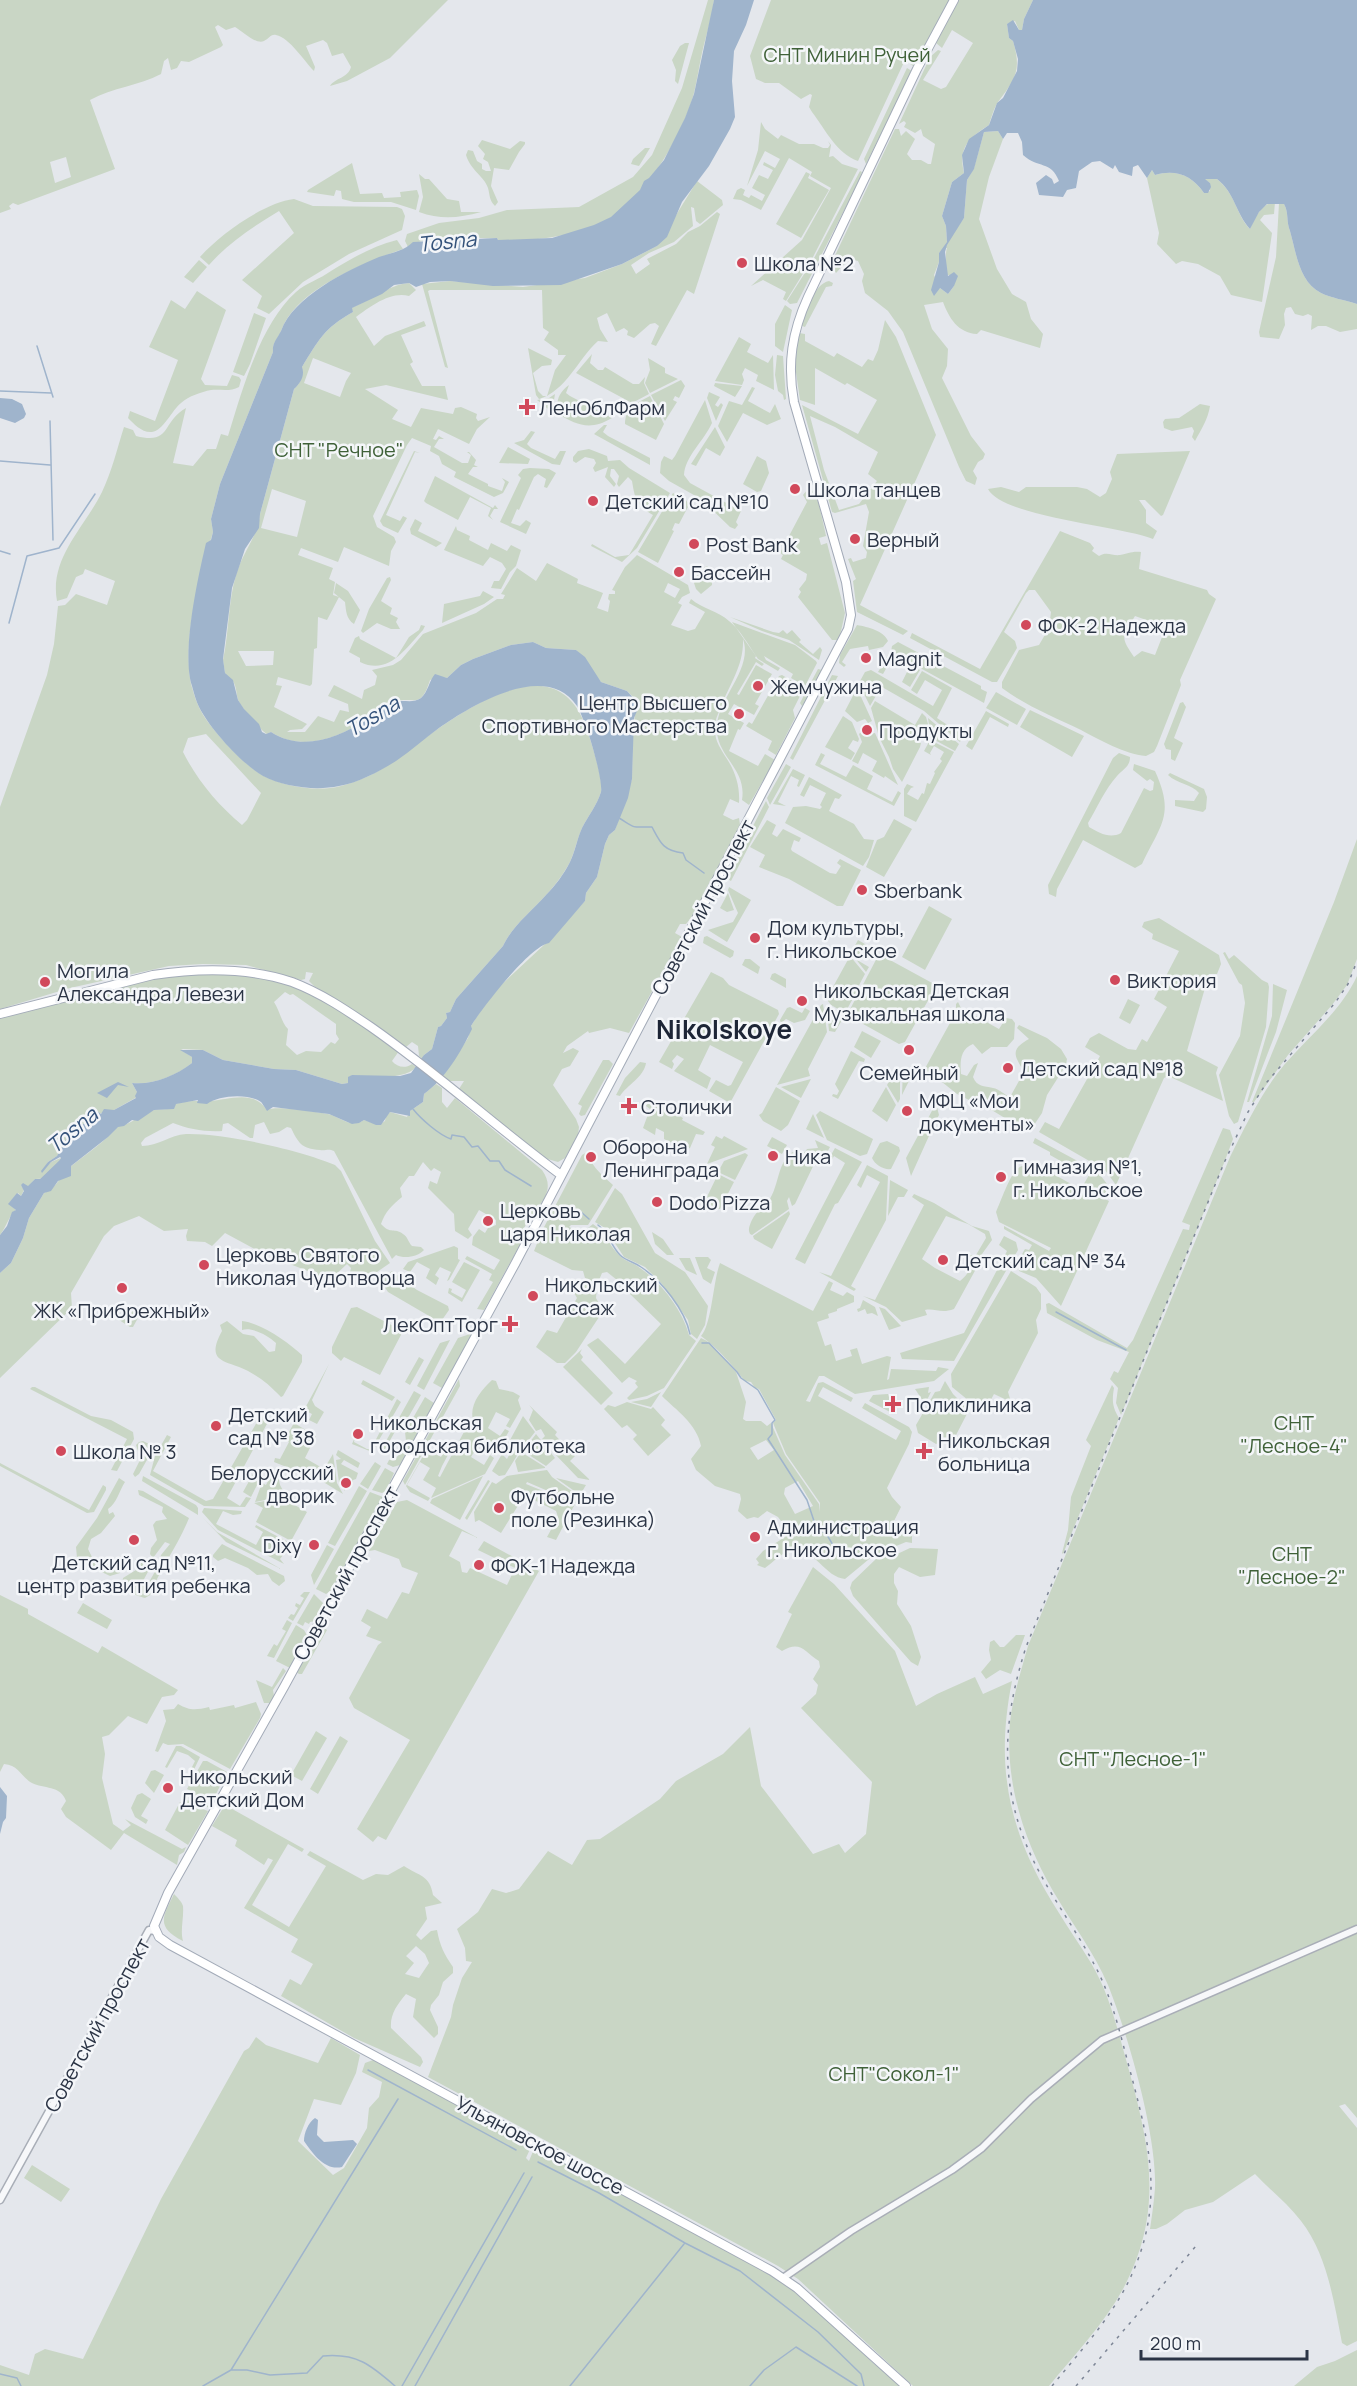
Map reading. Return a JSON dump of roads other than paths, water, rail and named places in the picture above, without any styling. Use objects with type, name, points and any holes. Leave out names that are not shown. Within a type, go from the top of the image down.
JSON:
[{"type":"main road","name":"Советский проспект","points":[[155,1931],[156,1918],[168,1893],[332,1600],[515,1264],[848,629],[851,615],[846,582],[803,437],[791,379],[790,358],[796,328],[821,270],[917,69],[954,0]]},
{"type":"main road","points":[[0,1014],[153,975],[203,969],[241,971],[282,979],[316,993],[347,1011],[404,1051],[561,1175]]},
{"type":"main road","name":"Ульяновское шоссе","points":[[155,1931],[162,1940],[180,1950],[783,2277],[906,2386]]},
{"type":"street","points":[[783,2277],[855,2228],[952,2170],[982,2148],[1040,2092],[1102,2040],[1357,1929]]},
{"type":"street","name":"Советский проспект","points":[[0,2200],[149,1930],[155,1931]]},
{"type":"water","points":[[714,0],[754,0],[734,51],[732,81],[735,117],[709,166],[682,202],[667,237],[657,246],[622,264],[561,285],[493,286],[450,281],[430,282],[416,287],[409,283],[394,285],[382,294],[352,308],[353,312],[335,324],[323,336],[302,367],[303,376],[294,389],[260,514],[259,528],[245,549],[232,588],[223,659],[225,673],[233,680],[238,700],[244,709],[266,734],[271,732],[283,738],[307,742],[332,737],[355,727],[390,703],[415,701],[421,698],[435,674],[447,678],[461,665],[473,659],[511,645],[533,642],[546,648],[576,650],[585,657],[601,682],[627,691],[637,702],[634,718],[632,779],[628,798],[615,830],[609,835],[605,844],[597,877],[586,893],[585,901],[549,943],[530,955],[519,966],[485,1006],[471,1026],[472,1029],[458,1056],[439,1081],[424,1094],[423,1102],[410,1111],[410,1116],[390,1112],[381,1125],[364,1120],[352,1124],[329,1114],[273,1107],[267,1111],[256,1099],[242,1096],[218,1099],[207,1104],[197,1103],[198,1100],[176,1104],[174,1109],[154,1110],[138,1121],[132,1120],[118,1127],[71,1166],[71,1176],[58,1181],[51,1191],[44,1193],[29,1218],[23,1238],[11,1263],[0,1273],[0,1235],[7,1226],[12,1212],[16,1210],[8,1204],[17,1193],[21,1196],[24,1191],[21,1185],[23,1183],[28,1186],[35,1179],[55,1175],[60,1169],[56,1169],[60,1157],[51,1162],[42,1173],[41,1171],[57,1156],[67,1138],[73,1137],[78,1128],[77,1124],[86,1124],[87,1118],[97,1111],[101,1114],[104,1109],[114,1110],[136,1098],[137,1092],[132,1083],[148,1083],[164,1079],[192,1063],[192,1057],[180,1050],[203,1050],[223,1060],[274,1069],[296,1070],[342,1084],[348,1083],[348,1077],[352,1075],[400,1076],[411,1073],[424,1055],[432,1049],[438,1027],[447,1018],[446,1013],[450,1012],[456,999],[503,946],[517,925],[553,888],[568,866],[582,828],[599,797],[601,787],[593,750],[581,713],[564,693],[547,687],[528,687],[489,699],[439,728],[396,761],[354,782],[320,788],[280,783],[263,776],[236,755],[204,716],[198,705],[189,672],[188,655],[195,594],[206,543],[211,540],[213,532],[211,519],[220,484],[273,352],[274,344],[288,318],[297,307],[337,277],[379,257],[401,250],[413,242],[552,238],[594,225],[611,217],[640,190],[644,181],[664,160],[685,118],[694,94]]},
{"type":"water","points":[[1033,0],[1357,0],[1357,304],[1321,293],[1308,282],[1297,257],[1284,204],[1267,204],[1259,212],[1250,229],[1241,217],[1232,197],[1217,179],[1205,179],[1211,187],[1208,193],[1204,193],[1194,182],[1176,173],[1155,175],[1152,170],[1147,178],[1138,165],[1133,167],[1132,176],[1119,172],[1115,165],[1113,169],[1100,161],[1092,162],[1079,171],[1076,188],[1067,190],[1063,197],[1039,195],[1036,183],[1046,175],[1052,179],[1054,184],[1059,181],[1056,174],[1048,167],[1023,155],[1022,142],[1018,133],[1007,133],[1003,139],[998,131],[984,132],[974,169],[967,180],[964,218],[945,252],[948,276],[954,272],[958,276],[948,294],[940,288],[934,296],[931,290],[939,262],[939,253],[947,242],[946,226],[942,216],[952,182],[964,173],[962,155],[969,139],[989,125],[997,103],[1003,98],[1017,71],[1018,59],[1013,41],[1009,38],[1007,24],[1013,20],[1019,30],[1022,30],[1024,19]]},
{"type":"water","points":[[0,398],[12,399],[22,404],[26,414],[24,418],[15,423],[0,418]]},
{"type":"water","points":[[118,1082],[129,1087],[118,1085],[107,1098],[97,1093]]},
{"type":"water","points":[[0,1787],[7,1796],[6,1818],[0,1834]]},
{"type":"water","points":[[315,2118],[318,2120],[317,2135],[324,2142],[353,2140],[357,2144],[342,2167],[336,2168],[325,2164],[315,2156],[304,2141],[307,2128]]},
{"type":"waterway","points":[[37,346],[53,397]]},
{"type":"waterway","points":[[0,391],[51,393]]},
{"type":"waterway","points":[[50,421],[53,540]]},
{"type":"waterway","points":[[0,461],[50,465]]},
{"type":"waterway","points":[[9,623],[27,556],[59,548],[95,494]]},
{"type":"waterway","points":[[0,551],[10,554]]},
{"type":"waterway","points":[[619,818],[634,827],[652,827],[663,845],[683,853],[686,860],[704,873]]},
{"type":"waterway","points":[[413,1109],[441,1134],[451,1139],[452,1135],[464,1137],[472,1147],[478,1146],[490,1161],[499,1161],[505,1170],[531,1186]]},
{"type":"waterway","name":"Tosna","points":[[39,1187],[67,1160]]},
{"type":"waterway","points":[[560,1207],[567,1211],[580,1211],[589,1219]]},
{"type":"waterway","points":[[598,1225],[620,1255],[641,1267],[664,1288],[678,1306],[690,1334]]},
{"type":"waterway","points":[[1056,1312],[1126,1350]]},
{"type":"waterway","points":[[702,1343],[709,1343],[741,1378],[758,1390],[775,1420],[772,1423],[772,1434],[768,1439],[807,1500],[816,1527],[827,1535],[840,1557]]},
{"type":"waterway","points":[[368,2070],[516,2150]]},
{"type":"waterway","points":[[231,2370],[398,2099]]},
{"type":"waterway","points":[[538,2162],[740,2271],[818,2332],[861,2374],[864,2386]]},
{"type":"waterway","points":[[402,2386],[524,2173]]},
{"type":"waterway","points":[[415,2386],[532,2177]]},
{"type":"waterway","points":[[570,2386],[684,2244]]},
{"type":"waterway","points":[[750,2386],[764,2370],[796,2347],[857,2386]]},
{"type":"waterway","points":[[203,2386],[231,2370],[247,2370],[270,2375],[307,2373],[323,2356],[345,2356],[363,2362],[395,2386]]},
{"type":"waterway","points":[[0,2374],[17,2378],[21,2386]]},
{"type":"railway","points":[[1052,2386],[1109,2315],[1135,2267],[1144,2241],[1149,2215],[1150,2165],[1135,2089],[1110,2000],[1083,1944],[1038,1870],[1014,1807],[1010,1787],[1008,1746],[1015,1687],[1026,1647],[1224,1163],[1248,1112],[1267,1082],[1335,1003],[1348,984],[1357,961]]},
{"type":"railway","points":[[1076,2386],[1196,2246]]},
{"type":"place","name":"Школа №2","points":[[742,263]]},
{"type":"place","name":"ЛенОблФарм","points":[[527,407]]},
{"type":"place","name":"Школа танцев","points":[[795,489]]},
{"type":"place","name":"Детский сад №10","points":[[593,501]]},
{"type":"place","name":"Верный","points":[[855,539]]},
{"type":"place","name":"Post Bank","points":[[694,544]]},
{"type":"place","name":"Бассейн","points":[[679,572]]},
{"type":"place","name":"ФОК-2 Надежда","points":[[1026,625]]},
{"type":"place","name":"Magnit","points":[[866,658]]},
{"type":"place","name":"Жемчужина","points":[[758,686]]},
{"type":"place","name":"Центр Высшего Спортивного Мастерства","points":[[739,714]]},
{"type":"place","name":"Продукты","points":[[867,730]]},
{"type":"place","name":"Sberbank","points":[[862,890]]},
{"type":"place","name":"Дом культуры, г. Никольское","points":[[755,938]]},
{"type":"place","name":"Виктория","points":[[1115,980]]},
{"type":"place","name":"Могила Александра Левези","points":[[45,982]]},
{"type":"place","name":"Никольская Детская Музыкальная школа","points":[[802,1001]]},
{"type":"place","name":"Семейный","points":[[909,1050]]},
{"type":"place","name":"Детский сад №18","points":[[1008,1068]]},
{"type":"place","name":"Столички","points":[[629,1106]]},
{"type":"place","name":"МФЦ «Мои документы»","points":[[907,1111]]},
{"type":"place","name":"Ника","points":[[773,1156]]},
{"type":"place","name":"Оборона Ленинграда","points":[[591,1157]]},
{"type":"place","name":"Гимназия №1, г. Никольское","points":[[1001,1177]]},
{"type":"place","name":"Dodo Pizza","points":[[657,1202]]},
{"type":"place","name":"Церковь царя Николая","points":[[488,1221]]},
{"type":"place","name":"Детский сад № 34","points":[[943,1260]]},
{"type":"place","name":"Церковь Святого Николая Чудотворца","points":[[204,1265]]},
{"type":"place","name":"ЖК «Прибрежный»","points":[[122,1288]]},
{"type":"place","name":"Никольский пассаж","points":[[533,1296]]},
{"type":"place","name":"ЛекОптТорг","points":[[510,1324]]},
{"type":"place","name":"Поликлиника","points":[[893,1404]]},
{"type":"place","name":"Детский сад № 38","points":[[216,1426]]},
{"type":"place","name":"Никольская городская библиотека","points":[[358,1434]]},
{"type":"place","name":"Школа № 3","points":[[61,1451]]},
{"type":"place","name":"Никольская больница","points":[[924,1451]]},
{"type":"place","name":"Белорусский дворик","points":[[346,1483]]},
{"type":"place","name":"Футбольне поле (Резинка)","points":[[499,1508]]},
{"type":"place","name":"Администрация г. Никольское","points":[[755,1537]]},
{"type":"place","name":"Детский сад №11, центр развития ребенка","points":[[134,1540]]},
{"type":"place","name":"Dixy","points":[[314,1545]]},
{"type":"place","name":"ФОК-1 Надежда","points":[[479,1565]]},
{"type":"place","name":"Никольский Детский Дом","points":[[168,1788]]},
{"type":"district","name":"Nikolskoye","points":[[724,1029]]},
{"type":"park label","name":"СНТ Минин Ручей","points":[[847,54]]},
{"type":"park label","name":"СНТ \"Речное\"","points":[[339,449]]},
{"type":"park label","name":"СНТ \"Лесное-4\"","points":[[1294,1434]]},
{"type":"park label","name":"СНТ \"Лесное-2\"","points":[[1292,1564]]},
{"type":"park label","name":"СНТ \"Лесное-1\"","points":[[1133,1758]]},
{"type":"park label","name":"СНТ\"Сокол-1\"","points":[[894,2073]]}]
